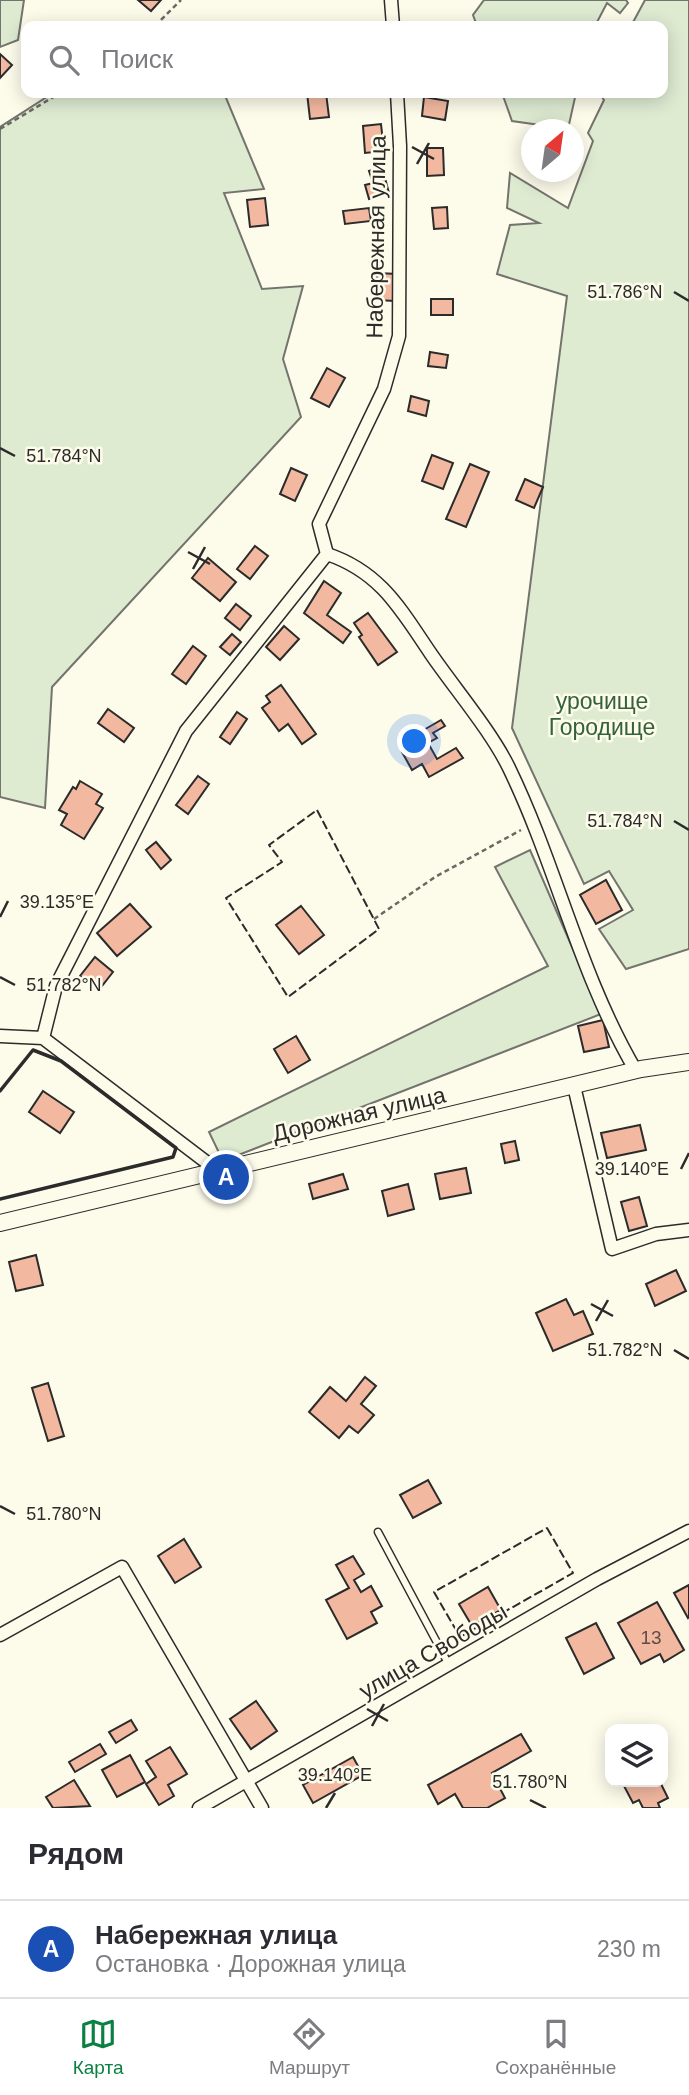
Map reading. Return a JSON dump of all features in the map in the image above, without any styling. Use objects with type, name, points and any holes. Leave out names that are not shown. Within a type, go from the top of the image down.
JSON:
[{"type":"street","points":[[391,0],[393,21]]},
{"type":"street","name":"Набережная улица","points":[[327,554],[319,524],[384,389],[399,336],[400,146],[397,98]]},
{"type":"street","points":[[43,1038],[56,986],[186,731],[327,554],[351,562],[388,590],[508,765],[533,824],[572,935],[622,1049],[636,1071]]},
{"type":"street","points":[[0,1036],[43,1038],[218,1171]]},
{"type":"street","name":"Дорожная улица","points":[[0,1223],[636,1071],[689,1062]]},
{"type":"street","points":[[574,1086],[612,1249],[656,1234],[689,1230]]},
{"type":"street","name":"улица Свободы","points":[[199,1808],[450,1667],[597,1579],[689,1531]]},
{"type":"street","points":[[0,1635],[122,1567],[245,1783],[262,1808]]},
{"type":"lane","points":[[378,1532],[450,1667]]},
{"type":"path","points":[[160,21],[181,0]]},
{"type":"path","points":[[0,130],[52,98]]},
{"type":"path","points":[[374,919],[435,877],[533,824]]},
{"type":"green space","points":[[0,0],[24,0],[18,40],[0,47]]},
{"type":"green space","points":[[484,0],[626,0],[628,3],[620,13],[607,3],[598,21],[475,21],[473,15]]},
{"type":"green space","name":"урочище Городище","points":[[645,0],[689,0],[689,949],[626,969],[599,929],[633,910],[609,871],[584,884],[512,728],[567,296],[497,274],[510,225],[539,223],[507,208],[510,173],[568,208],[578,182],[584,182],[584,165],[593,141],[588,133],[603,98],[668,98],[668,21],[634,21]]},
{"type":"green space","points":[[45,98],[226,98],[264,189],[224,193],[262,289],[303,286],[283,359],[301,417],[52,687],[45,808],[0,797],[0,127]]},
{"type":"green space","points":[[504,98],[575,98],[570,119],[521,119],[521,122],[512,121]]},
{"type":"green space","points":[[530,850],[601,1014],[223,1161],[209,1132],[548,966],[495,867]]},
{"type":"building","points":[[138,0],[161,0],[151,11]]},
{"type":"building","points":[[0,54],[12,65],[0,78]]},
{"type":"building","points":[[308,98],[327,98],[329,117],[310,119]]},
{"type":"building","points":[[424,98],[448,101],[445,120],[422,116]]},
{"type":"building","points":[[381,124],[384,151],[365,153],[363,126]]},
{"type":"building","points":[[427,148],[443,148],[444,175],[427,176]]},
{"type":"building","points":[[382,167],[389,193],[369,199],[365,185],[373,183],[369,171]]},
{"type":"building","points":[[265,198],[268,225],[250,227],[247,200]]},
{"type":"building","points":[[447,207],[448,228],[434,229],[432,208]]},
{"type":"building","points":[[369,208],[371,221],[345,224],[343,211]]},
{"type":"building","points":[[377,273],[397,274],[395,301],[376,300]]},
{"type":"building","points":[[431,299],[453,299],[453,315],[431,315]]},
{"type":"building","points":[[430,352],[448,355],[446,368],[428,366]]},
{"type":"building","points":[[327,368],[345,378],[329,407],[311,398]]},
{"type":"building","points":[[411,396],[429,401],[426,416],[408,411]]},
{"type":"building","points":[[432,455],[453,463],[443,489],[422,481]]},
{"type":"building","points":[[470,464],[489,472],[466,527],[446,519]]},
{"type":"building","points":[[291,468],[307,475],[295,501],[280,494]]},
{"type":"building","points":[[525,479],[543,487],[534,508],[516,500]]},
{"type":"building","points":[[255,546],[268,556],[250,579],[237,569]]},
{"type":"building","points":[[208,558],[236,582],[220,601],[192,578]]},
{"type":"building","points":[[324,581],[341,593],[327,615],[351,632],[343,643],[304,613]]},
{"type":"building","points":[[236,604],[251,616],[240,630],[225,618]]},
{"type":"building","points":[[368,613],[397,652],[378,665],[359,637],[362,635],[354,623]]},
{"type":"building","points":[[284,626],[299,639],[280,660],[266,647]]},
{"type":"building","points":[[232,634],[241,642],[230,655],[220,647]]},
{"type":"building","points":[[193,646],[206,656],[186,684],[172,674]]},
{"type":"building","points":[[281,685],[316,734],[302,744],[288,724],[279,731],[262,708],[270,702],[266,696]]},
{"type":"building","points":[[108,709],[134,728],[124,742],[98,723]]},
{"type":"building","points":[[237,712],[247,719],[230,744],[220,737]]},
{"type":"building","points":[[441,720],[445,726],[433,733],[437,738],[428,743],[437,759],[456,748],[463,758],[429,777],[422,764],[412,770],[402,752],[412,746],[408,739]]},
{"type":"building","points":[[198,776],[209,784],[188,814],[176,805]]},
{"type":"building","points":[[80,781],[102,794],[96,804],[103,808],[84,839],[61,825],[67,814],[59,810],[73,787],[76,789]]},
{"type":"building","points":[[156,842],[171,860],[161,869],[146,850]]},
{"type":"building","points":[[606,880],[622,910],[596,924],[580,895]]},
{"type":"building","points":[[130,904],[151,927],[117,956],[97,933]]},
{"type":"building","points":[[301,906],[324,935],[299,954],[276,925]]},
{"type":"building","points":[[95,957],[113,972],[98,991],[80,976]]},
{"type":"building","points":[[603,1020],[609,1047],[584,1052],[578,1026]]},
{"type":"building","points":[[296,1036],[310,1060],[288,1073],[274,1049]]},
{"type":"building","points":[[43,1091],[74,1112],[60,1133],[29,1112]]},
{"type":"building","points":[[640,1125],[646,1150],[607,1158],[601,1133]]},
{"type":"building","points":[[515,1141],[519,1160],[505,1163],[501,1144]]},
{"type":"building","points":[[466,1168],[471,1193],[440,1199],[435,1174]]},
{"type":"building","points":[[343,1174],[348,1189],[313,1199],[309,1184]]},
{"type":"building","points":[[408,1184],[414,1209],[388,1216],[382,1191]]},
{"type":"building","points":[[639,1197],[647,1226],[629,1231],[621,1202]]},
{"type":"building","points":[[36,1255],[43,1285],[16,1291],[9,1262]]},
{"type":"building","points":[[676,1270],[686,1291],[655,1306],[646,1284]]},
{"type":"building","points":[[566,1299],[574,1315],[583,1311],[593,1334],[553,1351],[536,1313]]},
{"type":"building","points":[[365,1377],[376,1386],[361,1404],[374,1415],[358,1433],[349,1426],[339,1438],[309,1412],[330,1387],[346,1401]]},
{"type":"building","points":[[48,1383],[64,1436],[48,1441],[32,1388]]},
{"type":"building","points":[[428,1480],[441,1503],[413,1518],[400,1495]]},
{"type":"building","points":[[184,1539],[201,1567],[175,1583],[158,1556]]},
{"type":"building","points":[[353,1556],[364,1574],[354,1580],[361,1592],[371,1586],[382,1606],[371,1612],[377,1623],[347,1639],[326,1600],[349,1588],[336,1565]]},
{"type":"building","points":[[689,1585],[689,1617],[688,1618],[674,1593]]},
{"type":"building","points":[[488,1587],[501,1610],[472,1626],[459,1604]]},
{"type":"building","points":[[657,1602],[684,1650],[664,1662],[660,1654],[641,1664],[618,1623]]},
{"type":"building","points":[[596,1623],[614,1658],[584,1674],[566,1638]]},
{"type":"building","points":[[256,1701],[277,1731],[251,1749],[230,1719]]},
{"type":"building","points":[[131,1720],[137,1730],[116,1743],[109,1732]]},
{"type":"building","points":[[521,1734],[531,1751],[492,1773],[505,1798],[487,1808],[463,1808],[455,1794],[438,1804],[428,1785]]},
{"type":"building","points":[[100,1744],[106,1754],[75,1772],[69,1762]]},
{"type":"building","points":[[170,1747],[187,1774],[168,1785],[174,1796],[159,1805],[146,1784],[156,1777],[146,1761]]},
{"type":"building","points":[[130,1755],[145,1782],[117,1797],[102,1770]]},
{"type":"building","points":[[353,1757],[363,1775],[313,1803],[303,1785]]},
{"type":"building","points":[[74,1780],[90,1806],[53,1808],[46,1797]]},
{"type":"building","points":[[625,1787],[662,1787],[668,1798],[658,1803],[660,1808],[643,1808],[639,1800],[633,1803]]},
{"type":"fence","points":[[317,810],[379,929],[288,997],[226,898],[282,862],[269,845],[317,810]]},
{"type":"fence","points":[[547,1528],[573,1573],[460,1637],[434,1592],[547,1528]]},
{"type":"wall","points":[[0,1091],[33,1050],[61,1061],[176,1148],[173,1157],[0,1199]]},
{"type":"place","name":"Набережная улица","points":[[226,1177]]}]
